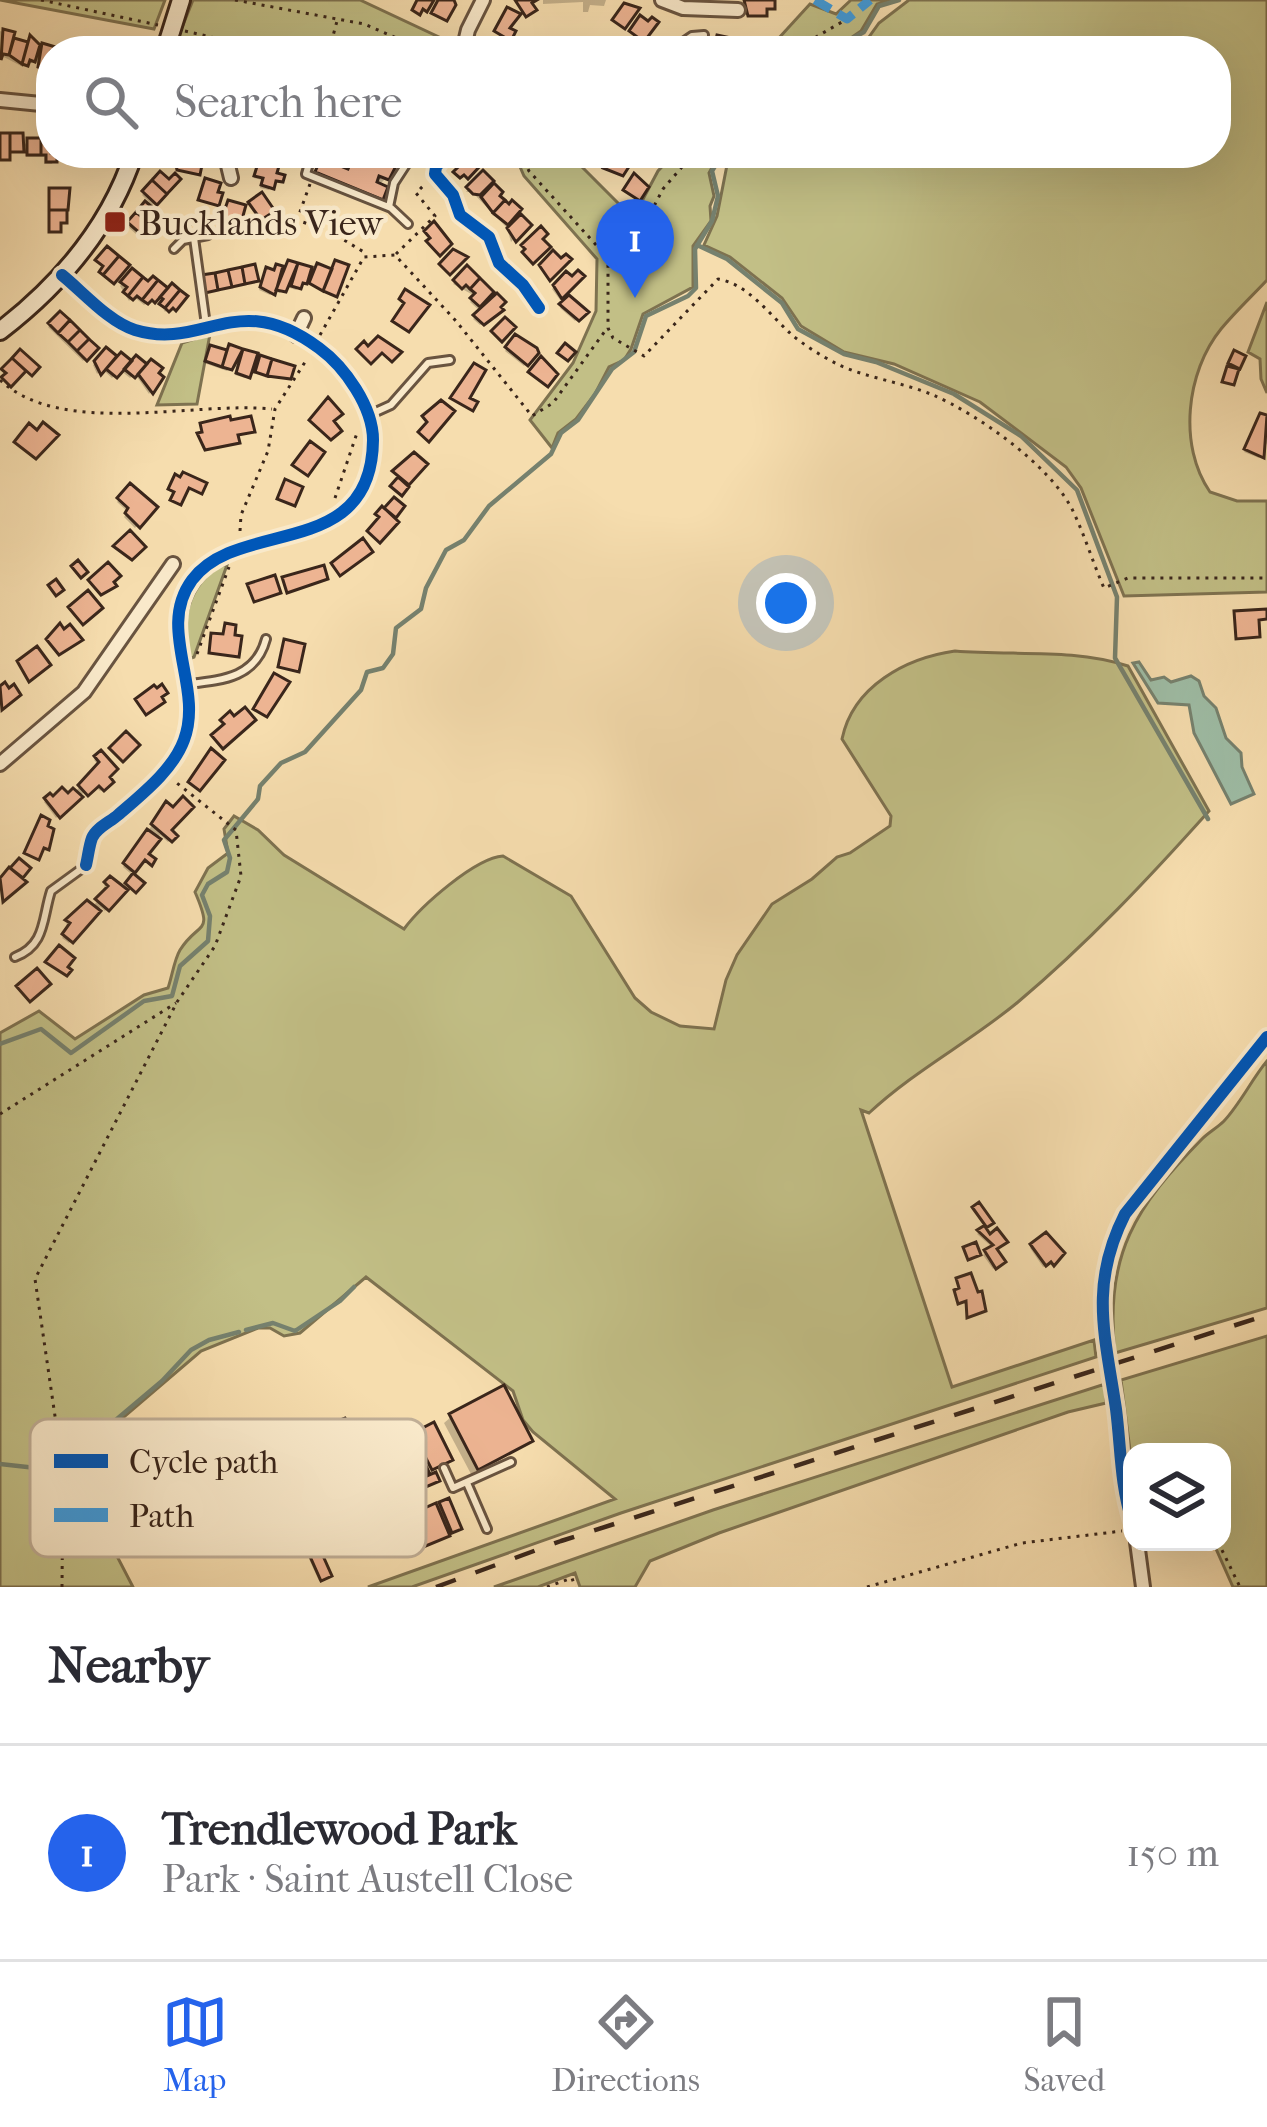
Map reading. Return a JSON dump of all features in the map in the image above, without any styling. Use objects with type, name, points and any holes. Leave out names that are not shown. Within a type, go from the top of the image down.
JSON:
[{"type":"street","points":[[170,36],[182,0]]},
{"type":"street","points":[[467,36],[483,0]]},
{"type":"street","points":[[662,0],[683,8],[723,5],[738,10]]},
{"type":"street","points":[[0,100],[36,104]]},
{"type":"street","points":[[0,331],[62,274],[113,207],[128,168]]},
{"type":"street","points":[[229,168],[231,178]]},
{"type":"street","points":[[442,168],[459,213],[489,237],[502,266],[539,308]]},
{"type":"street","points":[[62,274],[132,328],[172,333],[235,320],[261,321],[296,334],[332,361],[368,412],[373,443],[367,475],[351,502],[326,522],[237,552],[197,574],[180,602],[178,632],[189,712],[185,738],[163,772],[93,834],[86,865]]},
{"type":"street","points":[[296,334],[304,318]]},
{"type":"street","points":[[0,764],[84,692],[173,564]]},
{"type":"street","points":[[1123,1495],[1117,1412],[1103,1350],[1103,1271],[1111,1241],[1125,1214],[1267,1037]]},
{"type":"street","points":[[1138,1551],[1143,1587]]},
{"type":"lane","points":[[692,36],[704,35]]},
{"type":"lane","points":[[305,168],[313,177],[388,207],[408,224]]},
{"type":"lane","points":[[388,207],[404,168]]},
{"type":"lane","points":[[174,249],[208,235]]},
{"type":"lane","points":[[194,238],[206,325]]},
{"type":"lane","points":[[368,412],[391,405],[428,362],[450,360]]},
{"type":"lane","points":[[185,680],[233,677],[254,665],[266,639]]},
{"type":"lane","points":[[15,957],[39,940],[51,891],[86,865]]},
{"type":"lane","points":[[444,1468],[453,1488],[511,1462]]},
{"type":"lane","points":[[466,1482],[487,1529]]},
{"type":"path","points":[[41,0],[206,36]]},
{"type":"path","points":[[235,0],[364,24],[392,36]]},
{"type":"path","points":[[286,10],[287,0]]},
{"type":"path","points":[[333,36],[337,19]]},
{"type":"path","points":[[818,36],[847,19]]},
{"type":"path","points":[[395,255],[435,216],[416,194],[436,168]]},
{"type":"path","points":[[528,168],[608,258],[608,328],[613,338],[644,356],[718,279],[728,280],[769,310],[792,335],[839,365],[938,397],[1031,461],[1055,482],[1073,510],[1104,588],[1128,578],[1267,578]]},
{"type":"path","points":[[608,258],[642,229],[682,168]]},
{"type":"path","points":[[313,177],[297,220],[331,232],[367,254],[395,255],[456,321],[532,416],[553,403],[608,328]]},
{"type":"path","points":[[185,680],[237,552],[241,515],[262,470],[275,409],[367,254]]},
{"type":"path","points":[[0,380],[20,398],[62,407],[275,409]]},
{"type":"path","points":[[326,522],[368,412]]},
{"type":"path","points":[[55,1419],[35,1279],[178,1002],[215,946],[241,875],[236,830],[163,772]]},
{"type":"path","points":[[0,1114],[178,1002]]},
{"type":"path","points":[[867,1587],[1022,1543],[1123,1526]]},
{"type":"path","points":[[1222,1551],[1240,1587]]},
{"type":"path","points":[[62,1557],[62,1587]]},
{"type":"path","points":[[547,1587],[572,1578],[575,1587]]},
{"type":"shaded area","points":[[0,0],[165,0],[154,29]]},
{"type":"shaded area","points":[[193,0],[360,0],[437,36],[179,36]]},
{"type":"shaded area","points":[[851,0],[892,0],[877,4],[854,36],[781,36],[810,4],[836,14]]},
{"type":"shaded area","points":[[909,0],[1267,0],[1267,280],[1209,346],[1194,387],[1190,432],[1200,474],[1210,492],[1237,501],[1267,501],[1267,592],[1124,596],[1081,488],[1066,467],[980,402],[894,364],[844,352],[801,326],[782,298],[730,257],[704,245],[717,216],[726,168],[1231,168],[1231,36],[870,36]]},
{"type":"shaded area","points":[[521,168],[583,168],[633,218],[661,168],[712,168],[711,221],[693,246],[693,287],[643,314],[624,360],[609,367],[595,394],[558,433],[552,448],[530,420],[573,363],[596,311],[597,259]]},
{"type":"shaded area","points":[[1267,302],[1267,393],[1260,359],[1248,352]]},
{"type":"shaded area","points":[[210,334],[197,404],[157,405],[182,343]]},
{"type":"shaded area","points":[[227,565],[194,657],[189,659],[185,632],[189,606],[201,583]]},
{"type":"shaded area","points":[[955,651],[1064,655],[1128,666],[1209,811],[1117,910],[1018,1002],[869,1113],[861,1110],[952,1387],[1094,1340],[1096,1357],[412,1587],[368,1587],[615,1499],[533,1432],[523,1420],[513,1391],[366,1277],[300,1333],[284,1336],[258,1328],[201,1351],[121,1419],[30,1419],[30,1557],[117,1557],[133,1587],[0,1587],[0,1033],[39,1011],[75,1039],[144,995],[168,988],[180,950],[204,922],[195,892],[208,868],[228,853],[224,829],[234,816],[258,830],[284,855],[404,929],[464,874],[503,856],[571,896],[635,998],[651,1012],[680,1026],[714,1029],[737,955],[772,904],[890,826],[891,816],[842,739],[857,704],[870,690],[901,668]]},
{"type":"shaded area","points":[[1139,662],[1151,680],[1164,677],[1171,682],[1191,676],[1199,681],[1204,696],[1216,708],[1226,738],[1241,753],[1254,794],[1231,804],[1194,733],[1189,705],[1158,703],[1133,663]]},
{"type":"shaded area","points":[[1267,1061],[1267,1308],[1115,1353],[1115,1288],[1130,1234],[1159,1187],[1230,1114]]},
{"type":"shaded area","points":[[1267,1336],[1267,1587],[1233,1587],[1217,1551],[1231,1551],[1231,1443],[1129,1443],[1121,1380]]},
{"type":"shaded area","points":[[1105,1384],[1106,1403],[1068,1412],[650,1561],[635,1587],[580,1587],[575,1573],[538,1587],[494,1587],[713,1510]]},
{"type":"building","points":[[417,0],[434,0],[420,15],[412,10]]},
{"type":"building","points":[[438,0],[454,0],[447,21],[431,13]]},
{"type":"building","points":[[515,0],[537,0],[532,3],[537,10],[526,17]]},
{"type":"building","points":[[744,0],[775,0],[775,9],[767,9],[767,16],[748,16]]},
{"type":"building","points":[[624,3],[640,8],[625,29],[612,20]]},
{"type":"building","points":[[507,7],[521,14],[510,28],[516,31],[514,36],[494,31]]},
{"type":"building","points":[[640,15],[659,22],[648,36],[629,31]]},
{"type":"building","points":[[3,29],[15,32],[9,55],[3,54],[1,60]]},
{"type":"building","points":[[30,35],[36,41],[36,59],[28,66],[22,64]]},
{"type":"building","points":[[14,38],[28,42],[22,64],[9,55]]},
{"type":"building","points":[[0,133],[10,133],[10,160],[0,160]]},
{"type":"building","points":[[10,133],[23,133],[24,152],[10,152]]},
{"type":"building","points":[[27,138],[36,138],[36,155],[27,155]]},
{"type":"building","points":[[177,168],[201,168],[200,175]]},
{"type":"building","points":[[256,168],[278,168],[277,173],[285,175],[274,189],[261,185],[263,178],[254,176]]},
{"type":"building","points":[[317,168],[395,168],[389,180],[379,176],[377,182],[388,187],[383,200],[315,172]]},
{"type":"building","points":[[457,168],[478,168],[468,179],[453,172]]},
{"type":"building","points":[[603,168],[628,168],[623,176]]},
{"type":"building","points":[[483,170],[494,181],[480,195],[473,194],[466,187]]},
{"type":"building","points":[[160,171],[169,179],[175,173],[181,179],[167,194],[152,180]]},
{"type":"building","points":[[634,173],[649,187],[640,201],[623,190]]},
{"type":"building","points":[[205,178],[221,183],[219,206],[198,200]]},
{"type":"building","points":[[152,180],[167,194],[157,205],[142,191]]},
{"type":"building","points":[[494,183],[505,200],[493,213],[481,197]]},
{"type":"building","points":[[49,188],[70,188],[68,210],[49,210]]},
{"type":"building","points":[[262,192],[275,211],[261,220],[248,202]]},
{"type":"building","points":[[228,200],[246,205],[240,227],[216,220]]},
{"type":"building","points":[[505,200],[522,209],[508,225],[493,213]]},
{"type":"building","points":[[145,201],[160,214],[151,225],[136,212]]},
{"type":"building","points":[[49,210],[67,210],[61,232],[49,232]]},
{"type":"building","points":[[136,212],[151,225],[142,235],[127,222]]},
{"type":"building","points":[[521,214],[532,225],[516,242],[507,228]]},
{"type":"building","points":[[434,221],[452,244],[440,256],[426,241],[430,238],[424,231]]},
{"type":"building","points":[[541,226],[548,234],[543,239],[551,247],[533,264],[521,245]]},
{"type":"building","points":[[107,246],[119,256],[103,275],[99,272],[103,266],[95,260]]},
{"type":"building","points":[[453,249],[468,257],[450,275],[439,264]]},
{"type":"building","points":[[553,250],[561,258],[566,254],[572,259],[550,281],[539,265]]},
{"type":"building","points":[[119,256],[130,265],[114,284],[103,275]]},
{"type":"building","points":[[288,260],[298,263],[286,292],[276,290]]},
{"type":"building","points":[[335,260],[349,265],[337,297],[323,291]]},
{"type":"building","points":[[298,263],[312,267],[301,289],[291,286]]},
{"type":"building","points":[[317,263],[332,269],[323,291],[309,283]]},
{"type":"building","points":[[255,264],[259,281],[245,284],[242,267]]},
{"type":"building","points":[[276,264],[283,266],[275,295],[260,287],[266,267],[274,270]]},
{"type":"building","points":[[467,265],[480,278],[470,289],[466,285],[462,289],[453,280]]},
{"type":"building","points":[[242,267],[245,284],[232,287],[228,270]]},
{"type":"building","points":[[132,268],[143,277],[128,296],[120,282]]},
{"type":"building","points":[[228,270],[232,287],[218,290],[215,273]]},
{"type":"building","points":[[578,270],[585,276],[562,299],[553,285],[566,271],[572,276]]},
{"type":"building","points":[[215,273],[218,290],[205,293],[201,275]]},
{"type":"building","points":[[153,276],[158,280],[142,300],[128,296],[143,277],[148,281]]},
{"type":"building","points":[[480,278],[494,292],[480,307],[470,298],[475,293],[470,289]]},
{"type":"building","points":[[158,280],[168,288],[148,304],[142,300]]},
{"type":"building","points":[[172,283],[180,290],[165,308],[159,304],[160,297]]},
{"type":"building","points":[[405,289],[430,305],[409,332],[392,321],[404,303],[399,299]]},
{"type":"building","points":[[180,290],[188,296],[176,311],[169,312],[165,308]]},
{"type":"building","points":[[497,293],[506,302],[501,307],[504,310],[484,325],[473,315]]},
{"type":"building","points":[[569,295],[589,312],[579,321],[559,304]]},
{"type":"building","points":[[60,311],[70,320],[58,333],[48,323]]},
{"type":"building","points":[[505,317],[516,327],[502,342],[491,331]]},
{"type":"building","points":[[70,320],[80,330],[68,342],[58,333]]},
{"type":"building","points":[[80,330],[89,339],[77,351],[68,342]]},
{"type":"building","points":[[515,334],[537,348],[539,353],[528,366],[505,347]]},
{"type":"building","points":[[378,336],[402,352],[392,362],[382,353],[371,364],[356,349]]},
{"type":"building","points":[[89,339],[99,348],[87,361],[77,351]]},
{"type":"building","points":[[565,343],[576,352],[568,361],[557,353]]},
{"type":"building","points":[[229,344],[243,349],[232,370],[222,367]]},
{"type":"building","points":[[210,345],[227,350],[222,367],[205,361]]},
{"type":"building","points":[[106,347],[117,356],[101,375],[94,361]]},
{"type":"building","points":[[20,349],[40,367],[32,376],[12,358]]},
{"type":"building","points":[[243,349],[258,353],[250,378],[236,373]]},
{"type":"building","points":[[1234,350],[1246,356],[1240,369],[1228,363]]},
{"type":"building","points":[[121,352],[132,361],[117,378],[106,369]]},
{"type":"building","points":[[136,355],[147,364],[135,378],[124,369]]},
{"type":"building","points":[[260,355],[272,359],[267,376],[255,372]]},
{"type":"building","points":[[541,356],[558,374],[548,387],[528,372]]},
{"type":"building","points":[[12,358],[26,371],[11,387],[1,377],[6,373],[1,369]]},
{"type":"building","points":[[151,359],[163,368],[159,373],[164,377],[153,394],[138,374]]},
{"type":"building","points":[[272,359],[295,366],[291,379],[267,376]]},
{"type":"building","points":[[474,363],[486,370],[470,398],[478,402],[473,411],[450,398]]},
{"type":"building","points":[[1227,366],[1239,369],[1234,385],[1222,382]]},
{"type":"building","points":[[328,397],[343,414],[334,421],[342,431],[331,440],[309,420]]},
{"type":"building","points":[[441,400],[455,411],[429,442],[418,432],[427,422],[422,416]]},
{"type":"building","points":[[1260,413],[1267,415],[1264,458],[1244,449]]},
{"type":"building","points":[[230,416],[231,420],[251,416],[255,432],[238,435],[240,443],[205,450],[197,433],[202,432],[200,423]]},
{"type":"building","points":[[43,422],[59,435],[36,459],[14,442],[29,423],[37,430]]},
{"type":"building","points":[[310,441],[325,452],[308,476],[292,465]]},
{"type":"building","points":[[414,452],[428,464],[409,485],[392,471]]},
{"type":"building","points":[[183,472],[207,483],[202,494],[189,488],[181,505],[170,500],[174,492],[168,489],[175,474],[180,477]]},
{"type":"building","points":[[398,477],[409,487],[402,496],[390,486]]},
{"type":"building","points":[[285,479],[303,487],[295,506],[277,499]]},
{"type":"building","points":[[130,483],[158,507],[140,528],[117,498]]},
{"type":"building","points":[[394,497],[405,506],[396,518],[384,508]]},
{"type":"building","points":[[382,506],[399,522],[380,543],[367,531]]},
{"type":"building","points":[[130,530],[146,547],[132,560],[113,546]]},
{"type":"building","points":[[363,538],[373,552],[340,576],[331,563]]},
{"type":"building","points":[[78,560],[88,572],[81,578],[71,566]]},
{"type":"building","points":[[108,562],[121,576],[114,582],[117,586],[101,595],[88,580]]},
{"type":"building","points":[[324,565],[328,579],[287,593],[282,577]]},
{"type":"building","points":[[275,575],[281,593],[254,602],[247,584]]},
{"type":"building","points":[[56,579],[64,590],[56,596],[48,585]]},
{"type":"building","points":[[88,590],[103,608],[83,625],[68,607]]},
{"type":"building","points":[[1267,609],[1267,619],[1259,620],[1260,637],[1236,639],[1234,611]]},
{"type":"building","points":[[60,623],[64,629],[70,624],[83,640],[59,655],[46,639]]},
{"type":"building","points":[[225,623],[236,625],[235,635],[242,636],[239,657],[209,653],[211,633],[223,634]]},
{"type":"building","points":[[284,639],[305,644],[299,672],[278,667]]},
{"type":"building","points":[[37,646],[51,665],[29,682],[17,661]]},
{"type":"building","points":[[274,673],[290,682],[267,717],[253,709]]},
{"type":"building","points":[[5,682],[9,688],[14,684],[21,695],[2,710],[0,686]]},
{"type":"building","points":[[162,684],[168,693],[162,697],[165,702],[146,715],[135,699]]},
{"type":"building","points":[[245,707],[256,720],[223,749],[211,735],[230,711],[234,716]]},
{"type":"building","points":[[126,731],[140,745],[123,762],[109,748]]},
{"type":"building","points":[[211,748],[225,760],[200,791],[188,782]]},
{"type":"building","points":[[101,750],[118,769],[110,777],[114,782],[104,791],[99,786],[88,796],[78,785],[99,762],[94,756]]},
{"type":"building","points":[[62,787],[68,793],[73,788],[83,797],[60,818],[44,798]]},
{"type":"building","points":[[183,796],[194,807],[172,830],[178,836],[172,842],[151,824],[166,801],[173,807]]},
{"type":"building","points":[[41,815],[54,829],[49,850],[44,848],[39,860],[24,853]]},
{"type":"building","points":[[147,829],[161,839],[149,854],[156,859],[152,866],[145,860],[135,873],[123,863]]},
{"type":"building","points":[[19,858],[31,868],[23,878],[10,868]]},
{"type":"building","points":[[9,867],[27,882],[3,902],[0,878]]},
{"type":"building","points":[[133,873],[145,883],[136,893],[125,883]]},
{"type":"building","points":[[110,876],[128,890],[109,911],[95,899],[108,886],[104,882]]},
{"type":"building","points":[[87,900],[101,911],[73,943],[62,934],[70,923],[65,920]]},
{"type":"building","points":[[59,945],[75,958],[67,976],[45,962]]},
{"type":"building","points":[[37,968],[51,984],[30,1002],[16,986]]},
{"type":"building","points":[[979,1202],[994,1223],[986,1228],[990,1234],[997,1228],[1008,1242],[997,1249],[1006,1262],[996,1269],[984,1250],[993,1245],[977,1230],[985,1225],[972,1207]]},
{"type":"building","points":[[1046,1232],[1065,1253],[1054,1266],[1051,1262],[1046,1266],[1030,1244]]},
{"type":"building","points":[[976,1242],[981,1255],[968,1260],[963,1247]]},
{"type":"building","points":[[971,1273],[978,1292],[982,1291],[986,1311],[967,1318],[966,1301],[958,1304],[954,1290],[959,1288],[956,1278]]},
{"type":"building","points":[[504,1385],[533,1441],[478,1470],[449,1414]]},
{"type":"building","points":[[434,1422],[453,1460],[432,1470],[426,1458],[426,1426]]},
{"type":"building","points":[[436,1472],[440,1481],[426,1487],[426,1476]]},
{"type":"building","points":[[449,1498],[462,1529],[452,1533],[439,1502]]},
{"type":"building","points":[[436,1503],[450,1536],[426,1546],[426,1507]]},
{"type":"building","points":[[310,1557],[324,1557],[332,1576],[321,1581]]},
{"type":"waterway","points":[[857,36],[879,6],[899,0]]},
{"type":"waterway","points":[[0,1044],[41,1029],[71,1053],[144,1001],[172,996],[180,966],[208,941],[210,916],[202,895],[208,884],[227,872],[230,858],[224,840],[258,799],[260,786],[281,763],[305,752],[361,690],[367,672],[383,668],[393,654],[396,628],[421,609],[446,550],[464,540],[489,506],[551,454],[561,433],[578,420],[612,369],[634,352],[646,316],[696,288],[695,249],[712,221],[718,196],[714,168]]},
{"type":"waterway","points":[[697,245],[727,259],[782,303],[798,329],[844,354],[954,394],[1021,436],[1077,490],[1117,597],[1115,658],[1208,819]]},
{"type":"waterway","points":[[246,1330],[273,1323],[295,1331],[354,1287]]},
{"type":"waterway","points":[[117,1419],[191,1350],[239,1332]]},
{"type":"waterway","points":[[0,1464],[30,1467]]},
{"type":"railway","points":[[436,1587],[561,1541],[1267,1315]]},
{"type":"marked path","points":[[815,0],[847,19],[870,0]]},
{"type":"cycle path","points":[[436,168],[460,215],[489,237],[499,263],[539,308]]},
{"type":"cycle path","points":[[62,275],[106,314],[135,330],[181,333],[243,321],[265,322],[290,331],[319,348],[348,377],[363,401],[373,440],[367,478],[351,504],[328,521],[213,561],[192,580],[178,618],[189,700],[184,740],[156,781],[94,834],[86,865]]},
{"type":"cycle path","points":[[1123,1479],[1103,1310],[1114,1240],[1125,1214],[1267,1037]]},
{"type":"place","name":"Bucklands View","points":[[115,222]]},
{"type":"place","name":"Trendlewood Park","points":[[635,298]]}]
